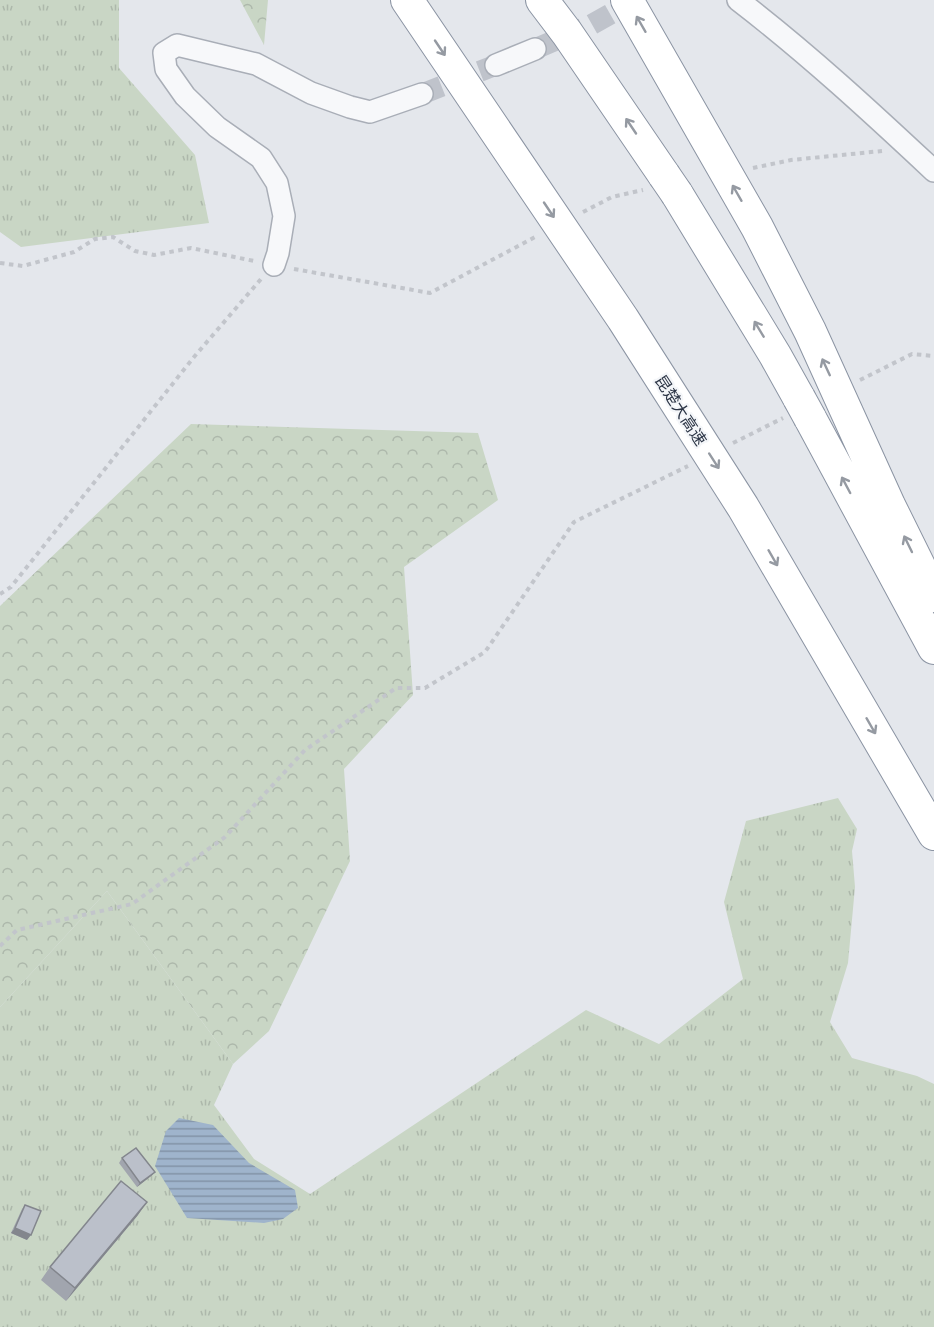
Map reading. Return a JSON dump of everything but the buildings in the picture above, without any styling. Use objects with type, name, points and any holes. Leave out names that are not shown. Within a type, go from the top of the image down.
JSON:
[{"type":"highway","name":"昆楚大高速","points":[[406,0],[623,319],[743,507],[934,834]]},
{"type":"highway","points":[[542,0],[567,33],[662,186],[775,355],[797,411],[934,648]]},
{"type":"highway","points":[[627,0],[757,227],[810,331],[889,505],[934,596]]},
{"type":"lane","points":[[738,0],[841,84],[934,171]]},
{"type":"lane","points":[[274,265],[284,216],[277,183],[261,158],[217,128],[185,96],[166,69],[164,53],[177,45],[256,64],[311,93],[370,112],[422,94]]},
{"type":"lane","points":[[496,65],[534,49]]},
{"type":"path","points":[[751,168],[791,160],[910,149]]},
{"type":"path","points":[[582,213],[612,197],[662,186]]},
{"type":"path","points":[[0,263],[23,266],[74,252],[95,239],[113,237],[135,251],[154,255],[191,248],[430,293],[546,232]]},
{"type":"path","points":[[0,594],[11,587],[194,357],[274,265]]},
{"type":"path","points":[[850,384],[912,354],[934,356]]},
{"type":"path","points":[[723,448],[797,411]]},
{"type":"path","points":[[0,946],[17,930],[132,904],[225,837],[305,750],[396,688],[425,688],[485,652],[574,522],[696,461]]},
{"type":"green space","points":[[0,0],[119,0],[119,68],[195,155],[209,223],[21,247],[0,232]]},
{"type":"green space","points":[[240,0],[268,0],[264,45]]},
{"type":"green space","points":[[191,424],[478,433],[498,500],[404,567],[413,695],[344,769],[350,861],[269,1031],[233,1064],[107,891],[0,1007],[0,606]]},
{"type":"green space","points":[[838,798],[857,829],[852,851],[855,887],[848,963],[830,1022],[852,1058],[917,1076],[934,1084],[934,1327],[0,1327],[0,1007],[107,891],[233,1064],[214,1105],[254,1159],[310,1194],[586,1010],[659,1044],[743,979],[724,902],[746,821]]},
{"type":"water","points":[[179,1118],[213,1125],[249,1163],[295,1190],[298,1208],[283,1219],[264,1223],[187,1218],[155,1166],[166,1131]]},
{"type":"tunnel","points":[[535,49],[591,25],[635,0]]},
{"type":"tunnel","points":[[422,94],[496,65]]}]
